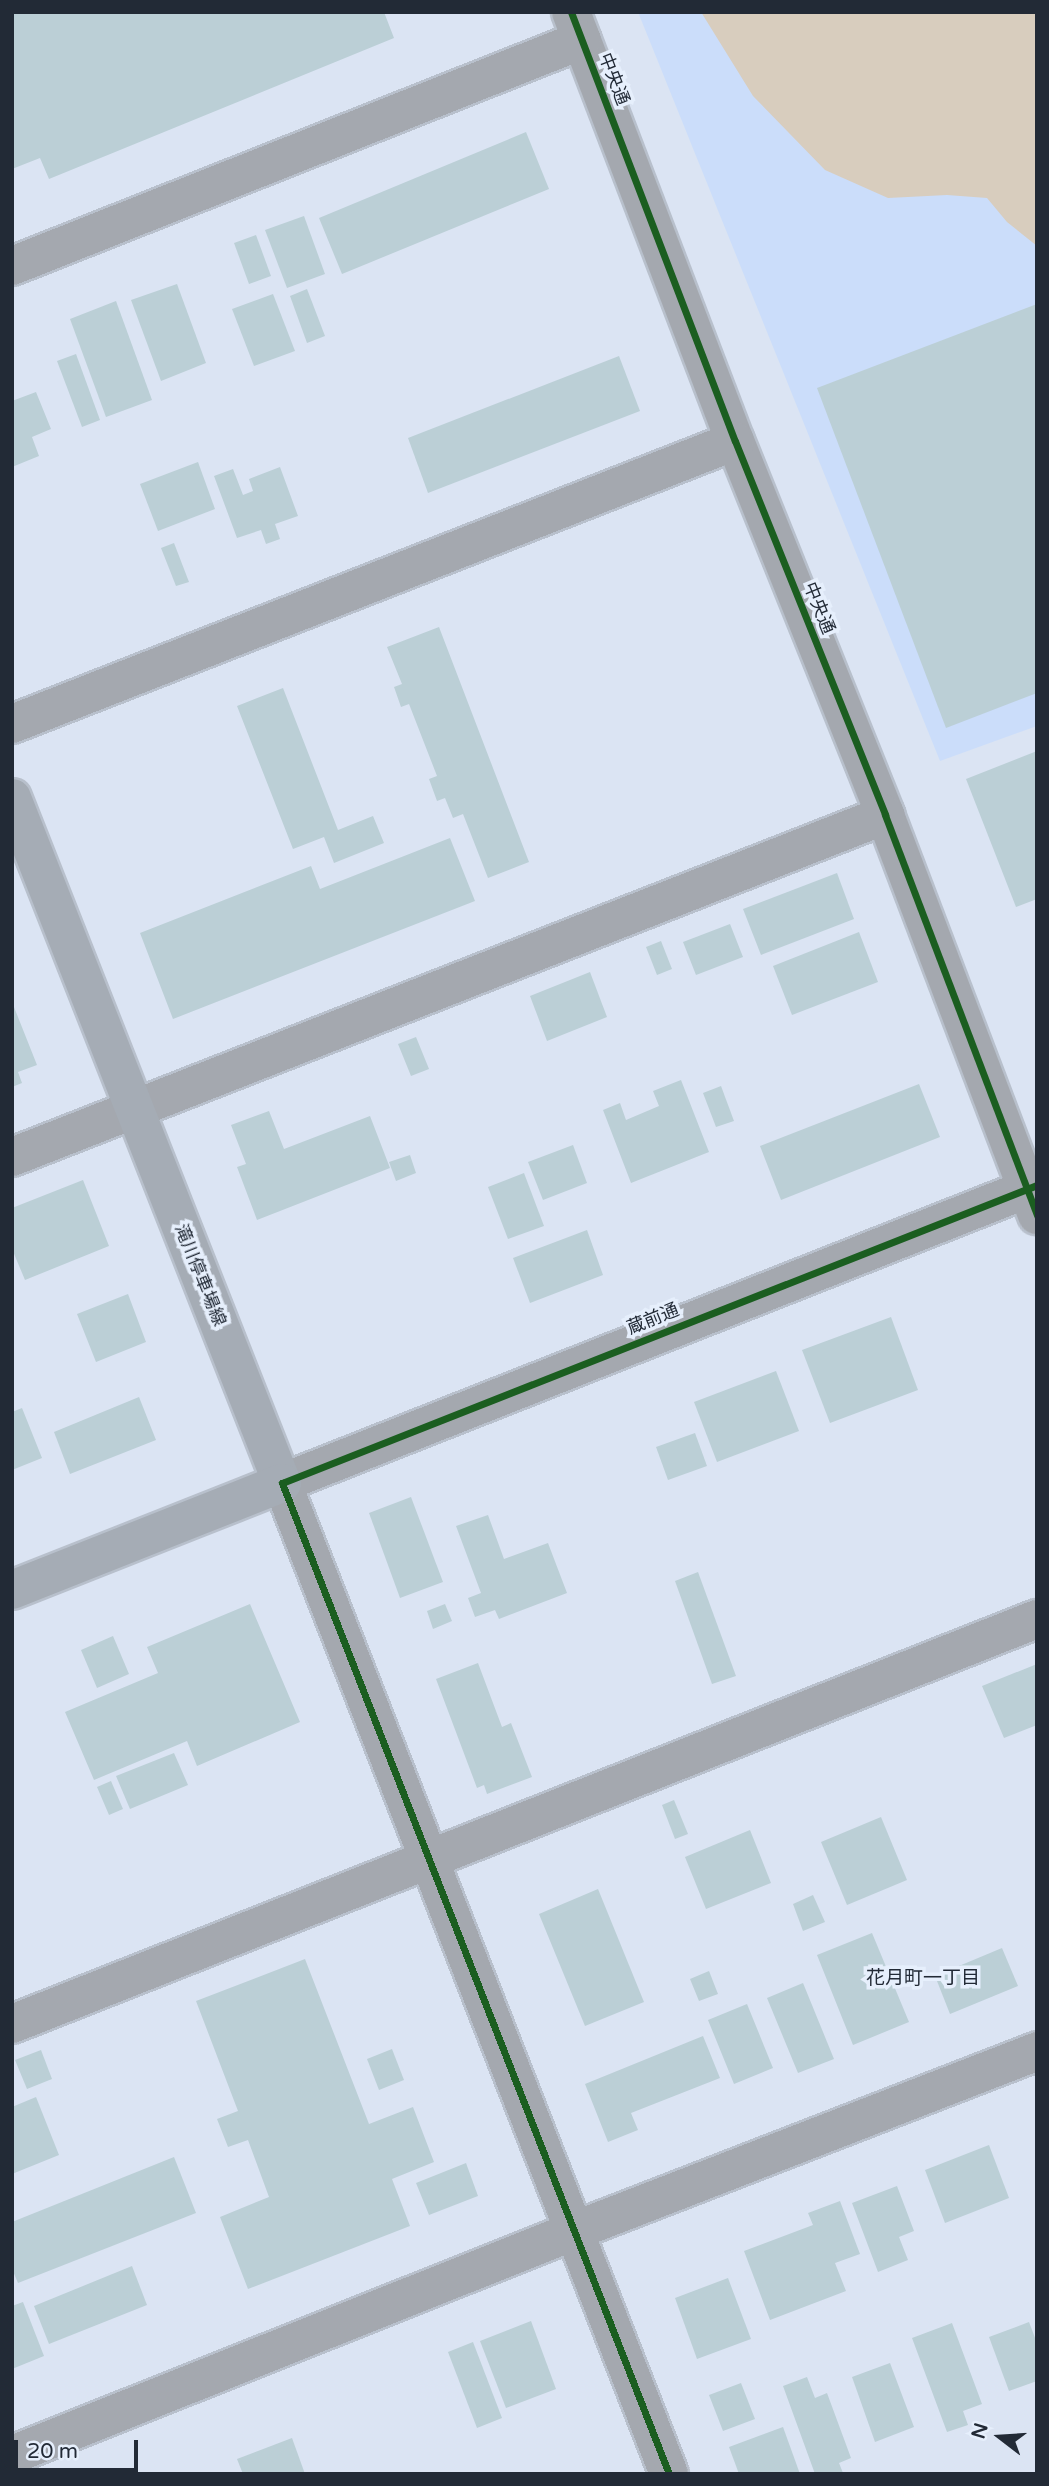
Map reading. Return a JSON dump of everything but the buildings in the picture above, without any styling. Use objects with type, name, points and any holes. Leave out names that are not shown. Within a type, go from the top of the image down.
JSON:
[{"type":"main road","name":"滝川停車場線","points":[[12,798],[282,1483]]},
{"type":"main road","points":[[12,1590],[282,1483]]},
{"type":"street","points":[[12,266],[577,26]]},
{"type":"street","name":"中央通","points":[[577,26],[735,441],[885,815],[1033,1196]]},
{"type":"street","points":[[12,724],[735,441]]},
{"type":"street","points":[[12,1157],[885,815]]},
{"type":"street","name":"蔵前通","points":[[282,1483],[1033,1196]]},
{"type":"street","points":[[282,1483],[669,2474]]},
{"type":"street","points":[[12,2024],[1037,1619]]},
{"type":"street","points":[[12,2455],[573,2231],[1037,2051]]},
{"type":"shaded area","points":[[638,12],[1037,12],[1037,726],[940,761]]},
{"type":"shaded area","points":[[701,12],[1037,12],[1037,246],[1007,222],[987,198],[947,195],[888,198],[825,170],[753,96]]},
{"type":"cycle path","points":[[571,12],[735,441],[885,815],[1037,1215]]},
{"type":"cycle path","points":[[669,2474],[282,1483],[1037,1185]]},
{"type":"district","name":"花月町一丁目","points":[[923,1979]]}]
